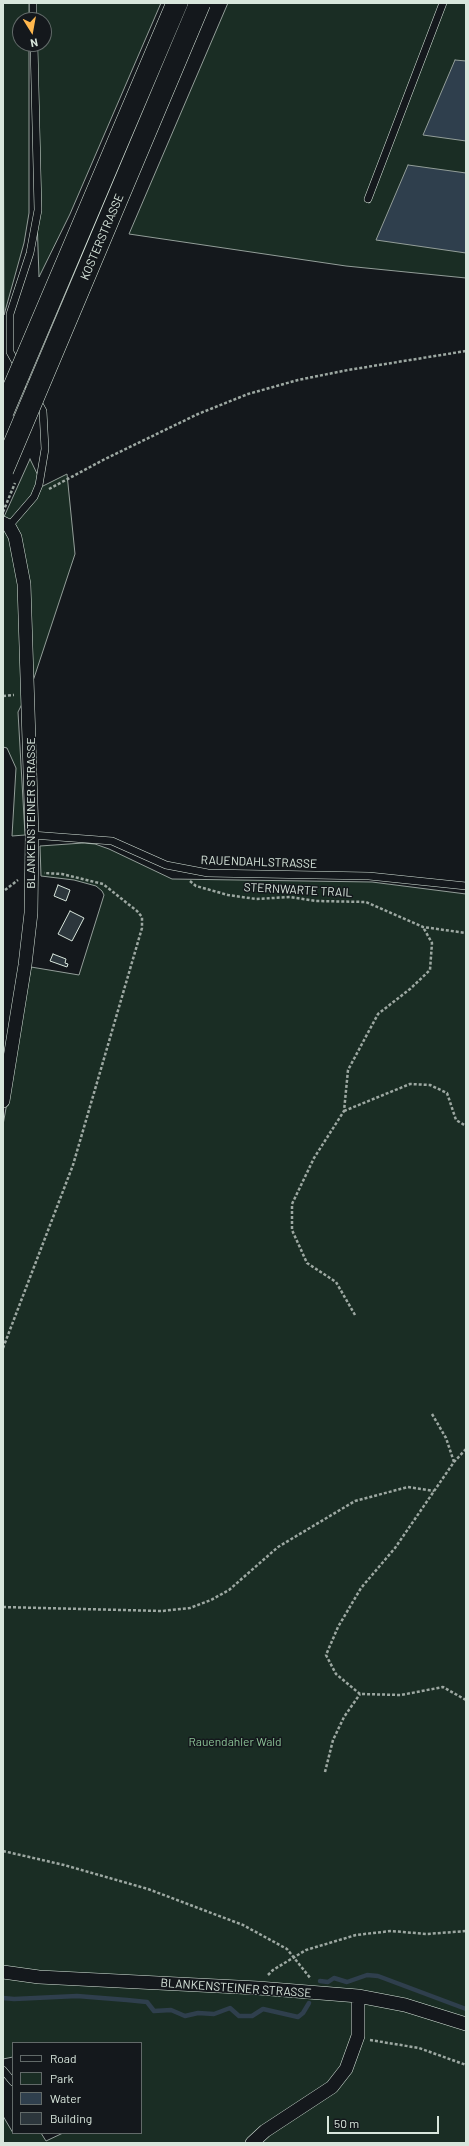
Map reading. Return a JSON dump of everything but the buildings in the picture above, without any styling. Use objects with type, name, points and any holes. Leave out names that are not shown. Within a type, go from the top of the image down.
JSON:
[{"type":"main road","name":"KOSTERSTRASSE","points":[[3,412],[177,3]]},
{"type":"main road","name":"KOSTERSTRASSE","points":[[3,470],[200,3]]},
{"type":"street","name":"BLANKENSTEINER STRASSE","points":[[3,1101],[25,965],[31,913],[32,872],[24,584],[18,548],[6,525]]},
{"type":"street","name":"BLANKENSTEINER STRASSE","points":[[3,1972],[40,1977],[258,1988],[358,1996],[406,2005],[466,2024]]},
{"type":"street","points":[[252,2143],[265,2131],[332,2087],[346,2069],[358,2036],[358,1996]]},
{"type":"lane","points":[[368,199],[443,3]]},
{"type":"lane","points":[[6,525],[34,497],[38,485],[45,449],[43,411],[10,352],[10,314],[30,254],[38,210],[34,52]]},
{"type":"lane","name":"RAUENDAHLSTRASSE","points":[[32,835],[112,841],[166,865],[208,873],[369,876],[466,886]]},
{"type":"lane","points":[[3,2070],[12,2081]]},
{"type":"path","points":[[34,497],[105,458],[198,414],[248,394],[298,380],[348,370],[466,352]]},
{"type":"path","name":"STERNWARTE TRAIL","points":[[184,869],[186,879],[196,886],[228,895],[256,899],[290,897],[316,901],[366,902],[423,927],[466,933]]},
{"type":"path","points":[[3,1348],[73,1165],[142,928],[142,917],[132,905],[103,884],[62,874],[32,872]]},
{"type":"path","points":[[355,1315],[336,1282],[307,1263],[292,1230],[292,1204],[314,1158],[344,1111],[348,1070],[378,1014],[410,990],[430,970],[432,943],[423,927]]},
{"type":"path","points":[[344,1111],[410,1084],[430,1085],[448,1093],[456,1120],[466,1126]]},
{"type":"path","points":[[432,1414],[446,1438],[454,1462]]},
{"type":"path","points":[[466,1449],[454,1462],[440,1485],[434,1491],[395,1548],[361,1588],[338,1627],[326,1655],[336,1674],[360,1694],[401,1695],[443,1687],[466,1700]]},
{"type":"path","points":[[3,1607],[140,1610],[190,1608],[211,1600],[229,1590],[278,1547],[355,1501],[408,1487],[434,1491]]},
{"type":"path","points":[[325,1772],[333,1740],[344,1717],[360,1694]]},
{"type":"path","points":[[3,1851],[64,1865],[148,1889],[242,1926],[287,1949],[295,1957],[322,1994]]},
{"type":"path","points":[[258,1988],[273,1970],[306,1950],[327,1942],[356,1935],[391,1931],[440,1934],[466,1931]]},
{"type":"path","points":[[358,2036],[377,2042],[419,2048],[466,2065]]},
{"type":"green space","points":[[3,3],[29,3],[29,12],[12,12],[12,52],[29,52],[29,213],[24,243],[4,315]]},
{"type":"green space","points":[[30,3],[161,3],[70,214],[39,277],[31,52],[52,52],[52,12],[30,12]]},
{"type":"green space","points":[[228,3],[466,3],[466,278],[346,266],[129,234]]},
{"type":"green space","points":[[30,459],[43,486],[67,474],[75,554],[32,684],[18,712],[25,835],[12,836],[16,768],[7,748],[3,747],[3,519]]},
{"type":"green space","name":"Rauendahler Wald","points":[[83,843],[95,844],[109,849],[172,879],[372,882],[466,894],[466,2143],[3,2143],[3,2116],[12,2131],[12,2134],[42,2134],[46,2141],[61,2134],[142,2134],[142,2042],[12,2042],[12,2057],[3,2059],[3,1125],[31,967],[79,975],[104,895],[96,886],[74,880],[41,876],[40,846]]},
{"type":"water","points":[[455,60],[466,61],[466,141],[423,135]]},
{"type":"water","points":[[408,165],[466,173],[466,253],[376,240]]},
{"type":"waterway","points":[[320,1981],[328,1982],[334,1978],[347,1982],[367,1975],[378,1976],[466,2009]]},
{"type":"waterway","points":[[3,1998],[14,1999],[77,1996],[127,2000],[147,2002],[154,2011],[171,2010],[185,2016],[198,2013],[214,2014],[230,2008],[239,2016],[252,2016],[263,2009],[298,2017],[303,2013],[309,2003]]}]
